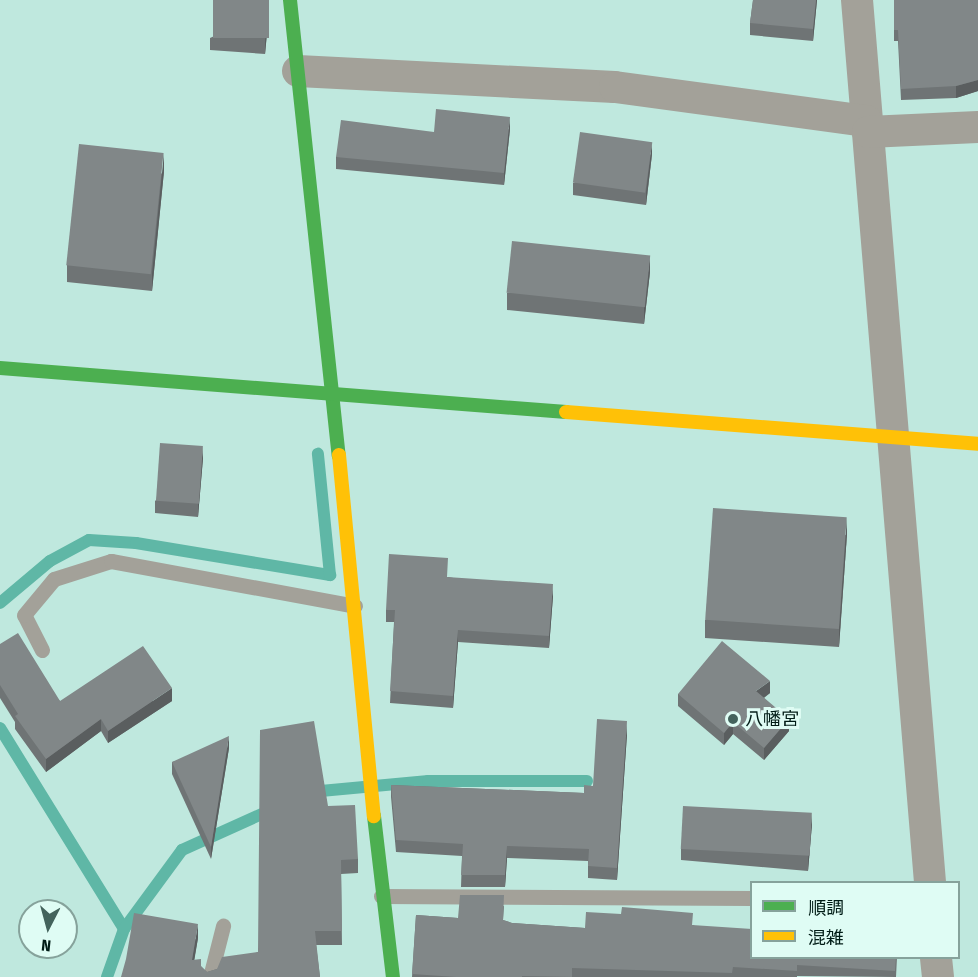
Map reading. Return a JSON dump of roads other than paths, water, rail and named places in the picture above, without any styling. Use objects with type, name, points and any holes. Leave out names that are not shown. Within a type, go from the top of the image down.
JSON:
[{"type":"street","points":[[290,0],[330,392],[355,606],[381,896],[393,977]]},
{"type":"street","points":[[857,0],[930,881]]},
{"type":"street","points":[[298,71],[615,87],[867,126],[978,127]]},
{"type":"street","points":[[0,368],[978,444]]},
{"type":"street","points":[[936,959],[938,977]]},
{"type":"lane","points":[[42,650],[24,615],[54,579],[111,561],[355,606]]},
{"type":"lane","points":[[381,896],[750,898]]},
{"type":"lane","points":[[210,977],[223,926]]},
{"type":"waterway","points":[[0,603],[50,561],[89,540],[136,543],[330,575],[318,454]]},
{"type":"waterway","points":[[0,728],[124,929]]},
{"type":"waterway","points":[[310,792],[428,781],[587,781]]},
{"type":"waterway","points":[[107,977],[124,929],[182,850],[273,809]]},
{"type":"place","name":"八幡宮","points":[[733,719]]}]
